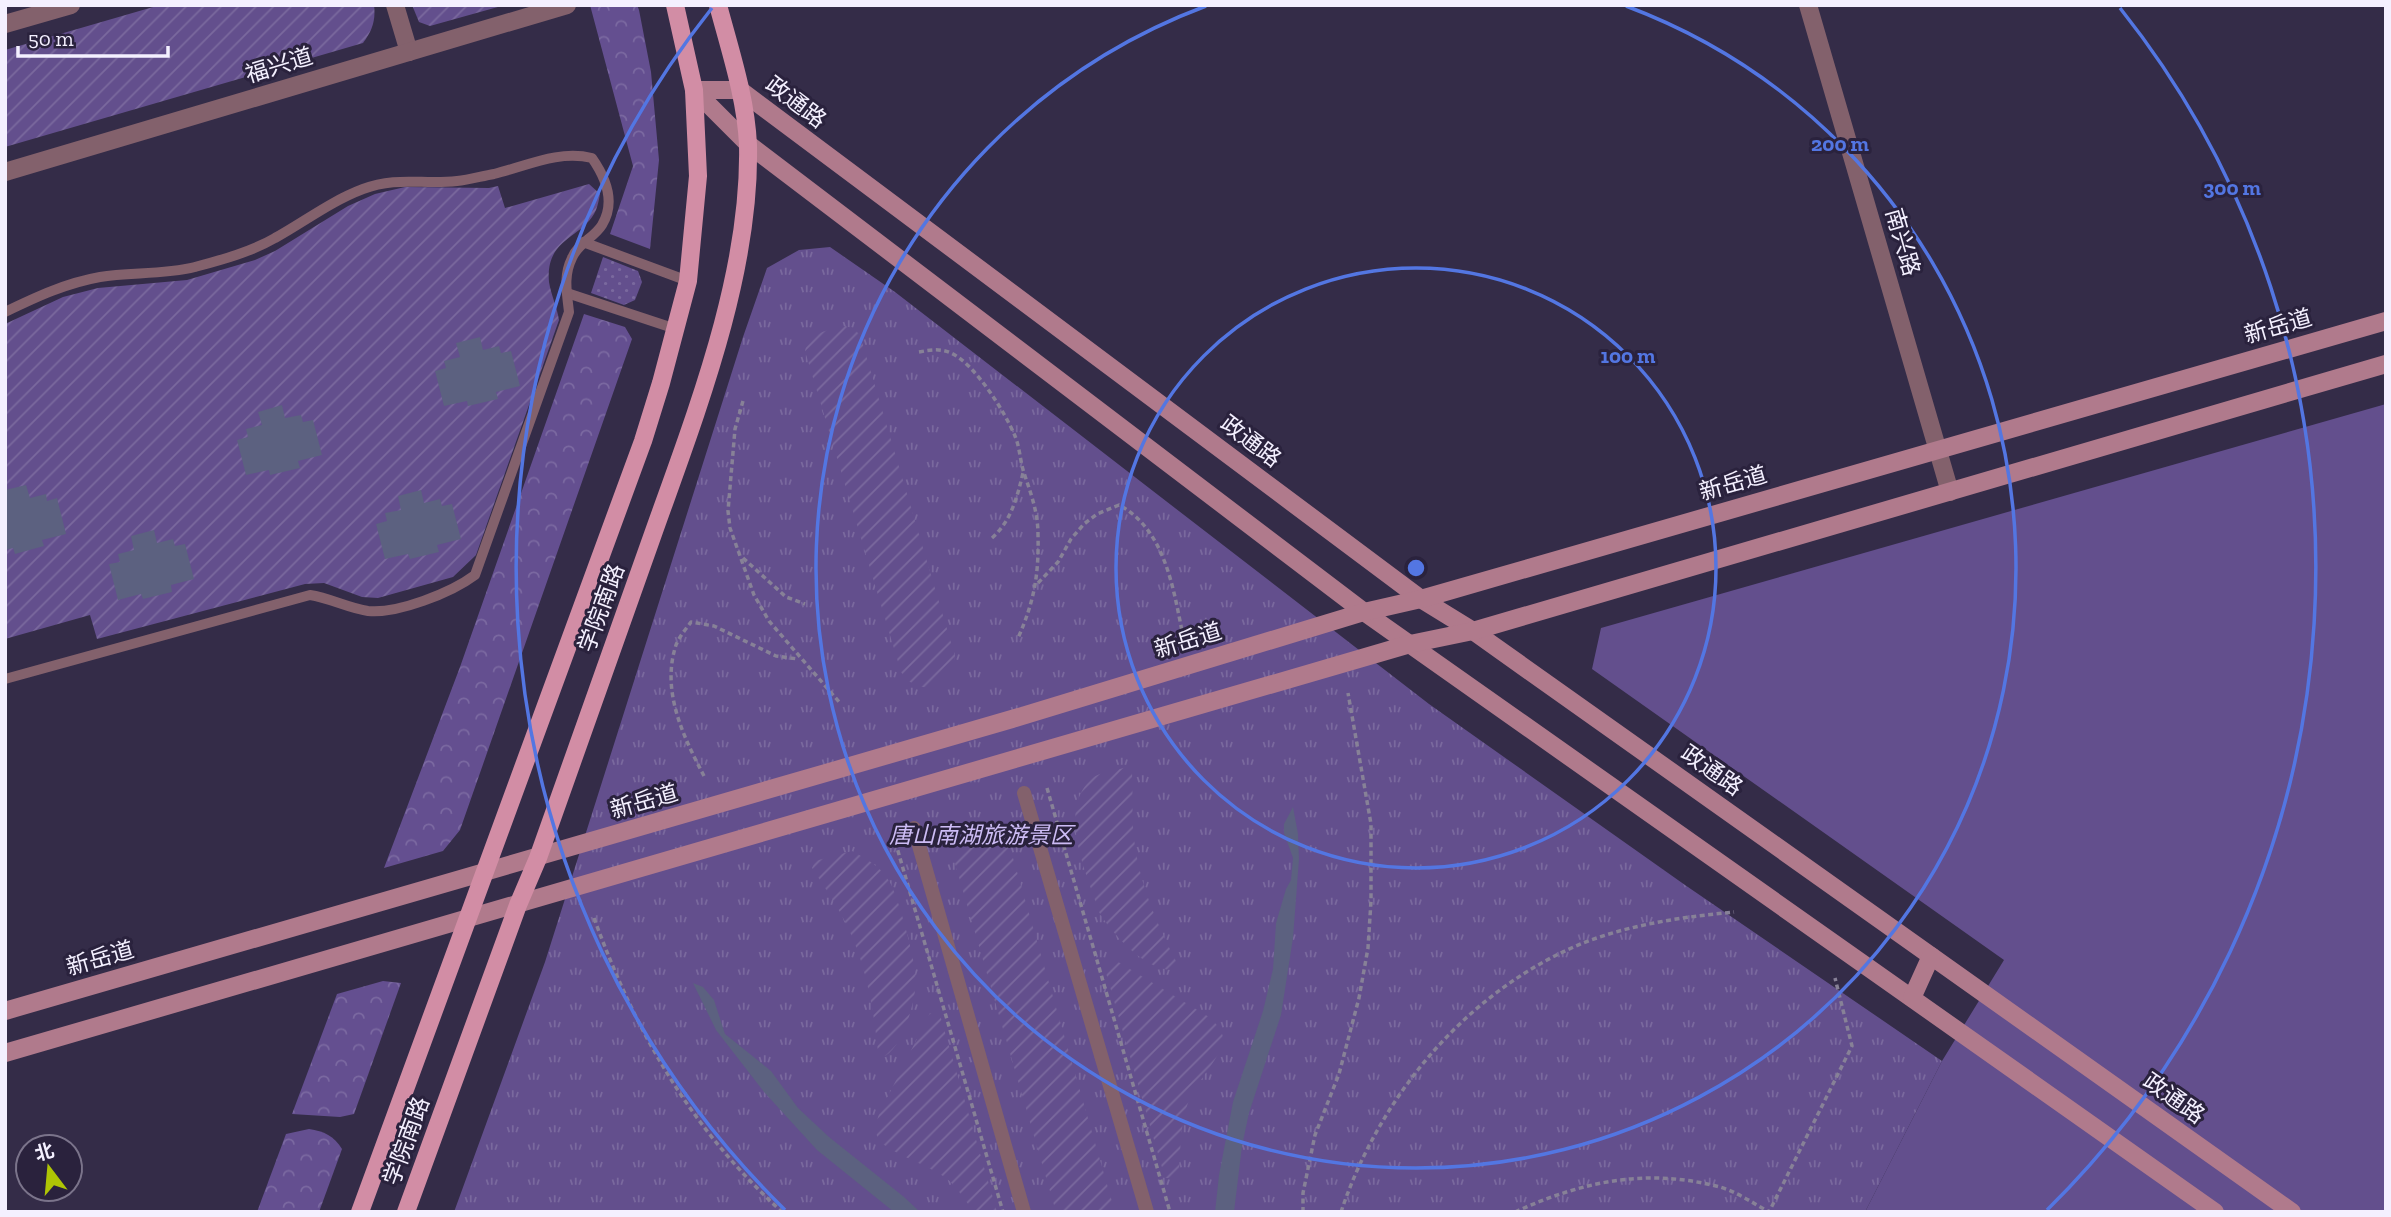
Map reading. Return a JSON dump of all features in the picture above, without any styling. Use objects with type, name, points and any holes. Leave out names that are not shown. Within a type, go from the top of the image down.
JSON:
[{"type":"main road","name":"学院南路","points":[[360,1212],[643,441],[676,329],[688,281],[698,176],[694,90],[675,5]]},
{"type":"main road","name":"学院南路","points":[[406,1212],[518,905],[538,858],[676,470],[727,309],[743,230],[748,144],[740,90],[718,5]]},
{"type":"main road","name":"政通路","points":[[694,90],[740,90],[1421,599],[1474,631],[2292,1212]]},
{"type":"main road","points":[[694,90],[748,144],[1364,612],[2215,1212]]},
{"type":"main road","name":"新岳道","points":[[5,1011],[538,858],[1364,612],[1421,599],[2386,321]]},
{"type":"main road","points":[[5,1053],[1410,644],[1474,631],[2386,364]]},
{"type":"main road","points":[[1912,998],[1931,956]]},
{"type":"street","points":[[5,24],[71,5]]},
{"type":"street","points":[[395,5],[409,52]]},
{"type":"street","name":"福兴道","points":[[5,172],[567,5]]},
{"type":"street","name":"南兴路","points":[[1808,5],[1950,492]]},
{"type":"street","points":[[1024,793],[1147,1212]]},
{"type":"street","points":[[914,828],[1024,1212]]},
{"type":"lane","points":[[5,312],[66,285],[101,277],[139,275],[192,267],[240,253],[272,240],[342,198],[393,181],[457,181],[552,157],[575,154],[592,158],[607,185],[609,200],[601,225],[572,256],[565,278],[569,312],[475,575],[458,587],[388,610],[367,611],[328,597],[310,595],[5,679]]},
{"type":"lane","points":[[583,242],[688,281]]},
{"type":"lane","points":[[567,293],[676,329]]},
{"type":"path","points":[[919,352],[936,349],[949,352],[963,360],[1006,418],[1020,450],[1023,471],[1037,515],[1037,585],[1030,612],[1018,638]]},
{"type":"path","points":[[743,401],[735,429],[728,511],[730,528],[754,595],[769,621],[839,703]]},
{"type":"path","points":[[992,538],[1008,518],[1018,496],[1023,471]]},
{"type":"path","points":[[1037,585],[1058,562],[1071,539],[1084,524],[1097,514],[1119,505],[1132,512],[1158,547],[1171,579],[1182,631]]},
{"type":"path","points":[[741,556],[786,597],[805,604]]},
{"type":"path","points":[[704,776],[684,738],[673,695],[671,671],[676,643],[691,622],[714,626],[776,656],[800,660]]},
{"type":"path","points":[[1303,1212],[1303,1193],[1315,1135],[1339,1074],[1359,999],[1368,948],[1371,901],[1370,824],[1348,693]]},
{"type":"path","points":[[1047,789],[1170,1212]]},
{"type":"path","points":[[893,834],[1003,1212]]},
{"type":"path","points":[[1340,1212],[1353,1176],[1374,1136],[1409,1082],[1446,1036],[1474,1009],[1531,968],[1583,943],[1633,927],[1734,912]]},
{"type":"path","points":[[594,918],[615,975],[671,1081],[712,1139],[755,1187],[782,1212]]},
{"type":"path","points":[[1515,1212],[1554,1195],[1591,1184],[1630,1178],[1676,1180],[1718,1186],[1769,1212],[1853,1046],[1835,978]]},
{"type":"green space","points":[[160,5],[374,5],[374,20],[363,43],[5,147],[5,50]]},
{"type":"green space","points":[[412,5],[505,5],[430,26],[419,22]]},
{"type":"green space","points":[[590,5],[637,5],[639,10],[651,72],[659,160],[650,249],[610,234],[633,166]]},
{"type":"green space","points":[[589,184],[600,194],[596,210],[583,227],[559,247],[549,267],[549,282],[559,320],[476,555],[453,577],[378,598],[362,597],[324,583],[305,584],[97,639],[90,615],[5,639],[5,324],[63,297],[98,288],[187,280],[255,260],[275,251],[348,206],[375,194],[405,187],[498,186],[505,208]]},
{"type":"green space","name":"唐山南湖旅游景区","points":[[830,247],[895,292],[1429,704],[1685,885],[1942,1061],[1865,1212],[454,1212],[545,962],[767,268],[799,250]]},
{"type":"green space","points":[[603,257],[638,271],[642,282],[635,300],[624,305],[591,293]]},
{"type":"green space","points":[[584,314],[625,327],[632,339],[460,830],[443,851],[384,868],[460,667]]},
{"type":"green space","points":[[845,326],[860,335],[955,656],[949,676],[934,686],[916,685],[901,672],[805,351],[807,344],[815,336]]},
{"type":"green space","points":[[2386,404],[2386,1212],[1865,1212],[1942,1061],[2004,960],[1592,669],[1601,628]]},
{"type":"green space","points":[[1126,767],[1132,772],[1133,827],[1138,863],[1154,914],[1177,963],[1173,970],[1163,969],[1141,958],[1105,921],[1099,912],[1078,845],[1075,827],[1080,794],[1093,777]]},
{"type":"green space","points":[[994,835],[1009,844],[1115,1212],[1056,1212],[954,860],[956,853],[964,845]]},
{"type":"green space","points":[[852,851],[877,867],[893,888],[915,970],[915,988],[908,1021],[898,1042],[885,1056],[880,1056],[878,1052],[870,999],[856,947],[831,896],[812,868],[815,861]]},
{"type":"green space","points":[[1109,960],[1115,960],[1209,1017],[1223,1036],[1217,1057],[1187,1105],[1179,1171],[1174,1178],[1165,1178],[1104,966]]},
{"type":"green space","points":[[383,981],[401,983],[354,1114],[340,1117],[292,1114],[337,994]]},
{"type":"green space","points":[[930,1013],[940,1015],[997,1212],[974,1212],[946,1178],[890,1149],[877,1137],[879,1114]]},
{"type":"green space","points":[[309,1129],[328,1135],[342,1149],[319,1212],[257,1212],[286,1134]]},
{"type":"building","points":[[480,337],[483,350],[499,346],[501,353],[511,351],[520,386],[496,392],[498,399],[468,406],[467,401],[444,406],[435,371],[446,368],[444,361],[460,357],[456,343]]},
{"type":"building","points":[[282,405],[285,418],[301,415],[303,422],[313,420],[322,455],[298,461],[300,468],[270,475],[269,470],[246,475],[237,440],[248,437],[246,429],[262,425],[258,412]]},
{"type":"building","points":[[26,485],[30,498],[46,494],[47,501],[57,498],[66,534],[42,540],[44,546],[15,554],[13,548],[5,550],[5,490]]},
{"type":"building","points":[[421,490],[424,503],[440,499],[442,506],[452,504],[461,539],[437,545],[439,552],[410,559],[408,554],[385,559],[376,524],[387,521],[385,513],[401,510],[398,496]]},
{"type":"building","points":[[154,530],[157,543],[173,539],[175,546],[185,544],[194,579],[171,585],[172,592],[143,599],[141,594],[118,600],[109,564],[120,562],[118,554],[134,550],[131,536]]},
{"type":"building","points":[[1293,807],[1299,859],[1293,938],[1281,1015],[1249,1113],[1234,1212],[1215,1212],[1233,1102],[1263,1011],[1273,969],[1276,923],[1291,880],[1293,858],[1284,833],[1284,824]]},
{"type":"building","points":[[693,983],[703,987],[714,1000],[725,1034],[771,1071],[798,1108],[920,1212],[894,1212],[817,1150],[764,1092],[716,1030]]}]
